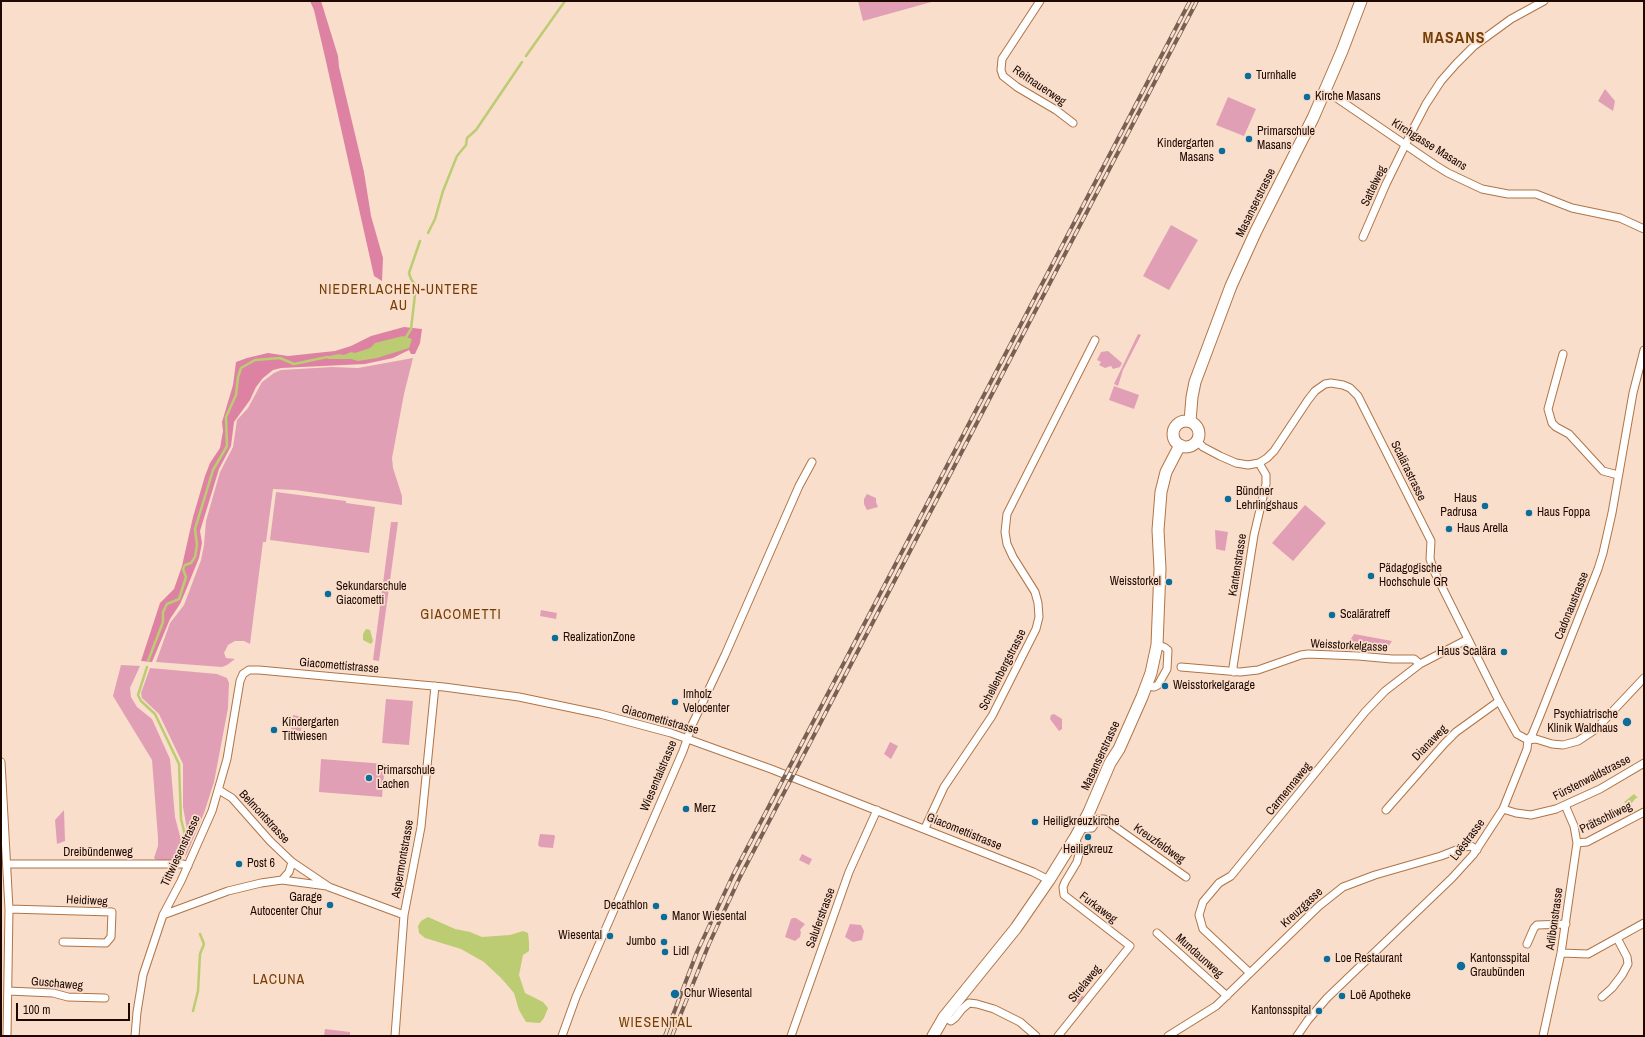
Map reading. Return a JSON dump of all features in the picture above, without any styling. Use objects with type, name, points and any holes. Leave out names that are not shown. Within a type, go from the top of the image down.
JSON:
[{"type":"main road","name":"Masanserstrasse","points":[[1190,421],[1195,382],[1231,286],[1325,90],[1361,1]]},
{"type":"main road","points":[[1182,421],[1190,421],[1194,423],[1199,429],[1199,438],[1197,441],[1191,446],[1180,445],[1174,439],[1173,432],[1175,427],[1182,421]]},
{"type":"main road","name":"Masanserstrasse","points":[[933,1036],[944,1017],[1016,928],[1078,834],[1110,763],[1119,749],[1146,686],[1157,645],[1160,577],[1158,530],[1160,492],[1166,472],[1180,445]]},
{"type":"street","name":"Reitnauerweg","points":[[1040,1],[1002,59],[1001,70],[1003,76],[1017,87],[1056,110],[1073,123]]},
{"type":"street","name":"Sattelweg","points":[[1363,237],[1386,184],[1426,104],[1441,81],[1474,46],[1496,29],[1544,1]]},
{"type":"street","name":"Kirchgasse Masans","points":[[1325,90],[1448,173],[1482,189],[1504,194],[1536,194],[1572,208],[1620,218],[1644,229]]},
{"type":"street","name":"Schellenbergstrasse","points":[[925,828],[944,787],[992,716],[1036,629],[1039,617],[1038,603],[1035,592],[1013,557],[1008,544],[1005,532],[1007,514],[1095,340]]},
{"type":"street","name":"Cadonaustrasse","points":[[1528,740],[1532,735],[1598,569],[1607,536],[1633,393],[1644,350]]},
{"type":"street","points":[[1563,354],[1548,409],[1552,422],[1569,434],[1603,471],[1618,475]]},
{"type":"street","name":"Scalärastrasse","points":[[1260,463],[1274,451],[1308,400],[1320,387],[1325,384],[1337,383],[1350,388],[1355,392],[1377,432],[1431,541],[1430,559],[1436,573],[1513,730],[1521,737],[1528,740]]},
{"type":"street","points":[[1197,441],[1203,447],[1236,463],[1248,465],[1260,463]]},
{"type":"street","name":"Wiesentalstrasse","points":[[562,1036],[576,997],[687,739],[799,486],[812,462]]},
{"type":"street","name":"Kantenstrasse","points":[[1234,672],[1233,667],[1254,535],[1266,484],[1266,475],[1260,463]]},
{"type":"street","name":"Carmennaweg","points":[[1250,973],[1203,929],[1199,915],[1203,902],[1219,883],[1232,876],[1365,712],[1385,691],[1420,664],[1468,639]]},
{"type":"street","name":"Weisstorkelgasse","points":[[1181,667],[1234,672],[1258,670],[1300,655],[1308,654],[1414,659],[1420,664]]},
{"type":"street","name":"Giacomettistrasse","points":[[243,674],[253,669],[435,686],[553,703],[600,714],[687,739],[925,828],[1049,880]]},
{"type":"street","name":"Tittwiesenstrasse","points":[[135,1036],[143,975],[163,916],[188,866],[212,811],[219,790],[227,759],[239,682],[243,674]]},
{"type":"street","points":[[1528,740],[1536,739],[1552,744],[1563,745],[1578,741],[1596,729],[1644,678]]},
{"type":"street","name":"Aspermontstrasse","points":[[395,1036],[404,915],[421,827],[432,698],[435,686]]},
{"type":"street","name":"Dianaweg","points":[[1386,810],[1456,732],[1499,701]]},
{"type":"street","name":"Loëstrasse","points":[[1297,1036],[1327,998],[1452,878],[1477,850],[1503,809],[1527,749],[1528,740]]},
{"type":"street","points":[[1,762],[8,864],[4,884],[9,909],[7,1036]]},
{"type":"street","name":"Fürstenwaldstrasse","points":[[1503,809],[1531,815],[1547,812],[1600,789],[1644,763]]},
{"type":"street","name":"Belmontstrasse","points":[[219,790],[232,798],[265,836],[292,862],[329,887]]},
{"type":"street","name":"Arlibonstrasse","points":[[1543,1036],[1561,953],[1577,843],[1574,826],[1565,805]]},
{"type":"street","name":"Saluferstrasse","points":[[791,1036],[849,872],[877,810]]},
{"type":"street","name":"Prätschliweg","points":[[1577,843],[1587,842],[1644,812]]},
{"type":"street","name":"Kreuzfeldweg","points":[[1078,834],[1092,828],[1098,819],[1104,819],[1186,877]]},
{"type":"street","name":"Furkaweg","points":[[1078,834],[1080,850],[1077,862],[1063,887],[1064,895],[1130,946]]},
{"type":"street","name":"Kreuzgasse","points":[[1168,1036],[1205,1014],[1227,996],[1319,906],[1343,887],[1375,875],[1441,856],[1464,846],[1471,846],[1477,850]]},
{"type":"street","points":[[282,880],[289,872],[292,862]]},
{"type":"street","name":"Dreibündenweg","points":[[8,864],[176,864],[188,866]]},
{"type":"street","name":"Belmontstrasse","points":[[163,916],[228,891],[261,883],[282,880],[329,887],[404,915]]},
{"type":"street","name":"Heidiweg","points":[[9,909],[112,912],[111,937],[106,943],[63,942]]},
{"type":"street","points":[[1561,953],[1588,954],[1644,923]]},
{"type":"street","points":[[1527,944],[1534,928],[1537,925],[1566,924]]},
{"type":"street","name":"Mundaunweg","points":[[1157,933],[1227,996]]},
{"type":"street","points":[[1602,997],[1618,979],[1628,964],[1625,952],[1617,938]]},
{"type":"street","points":[[1,944],[9,944]]},
{"type":"street","name":"Strelaweg","points":[[1058,1036],[1130,946]]},
{"type":"street","name":"Guschaweg","points":[[8,991],[53,992],[68,997],[105,998]]},
{"type":"street","points":[[944,1017],[951,1021],[962,1009],[970,1004],[977,1004],[994,1009],[1020,1022],[1036,1036]]},
{"type":"shaded area","points":[[310,1],[321,1],[338,56],[339,67],[364,172],[371,216],[383,258],[382,281],[374,276],[325,57],[314,10]]},
{"type":"shaded area","points":[[858,1],[935,1],[863,21]]},
{"type":"shaded area","points":[[1605,89],[1615,101],[1613,111],[1598,101]]},
{"type":"shaded area","points":[[1228,97],[1256,109],[1244,136],[1216,125]]},
{"type":"shaded area","points":[[1171,225],[1198,240],[1169,290],[1143,276]]},
{"type":"shaded area","points":[[404,327],[422,329],[420,343],[415,354],[411,354],[409,350],[393,358],[365,364],[281,368],[273,370],[263,378],[256,387],[250,400],[234,422],[231,446],[219,469],[200,531],[202,543],[199,558],[180,604],[170,619],[152,662],[141,661],[160,603],[174,589],[182,566],[193,517],[205,476],[210,463],[220,448],[223,431],[222,422],[233,385],[236,362],[268,353],[288,356],[335,351],[351,346],[371,336]]},
{"type":"shaded area","points":[[1138,334],[1141,335],[1123,370],[1118,386],[1114,384]]},
{"type":"shaded area","points":[[403,336],[412,339],[409,348],[377,358],[358,361],[351,359],[329,359],[324,357],[339,354],[344,355],[351,352],[355,353],[370,348],[375,343]]},
{"type":"shaded area","points":[[1108,351],[1122,363],[1120,367],[1113,369],[1111,366],[1105,368],[1099,365],[1101,362],[1097,360],[1101,352]]},
{"type":"shaded area","points":[[413,358],[404,394],[392,458],[393,468],[402,496],[402,505],[295,490],[273,489],[266,542],[263,542],[250,644],[244,641],[235,641],[228,645],[224,653],[226,658],[235,659],[222,667],[156,662],[170,623],[184,605],[201,560],[206,521],[220,472],[233,447],[237,420],[248,408],[262,382],[274,373],[281,370],[332,367],[358,368]]},
{"type":"shaded area","points":[[1114,386],[1139,395],[1134,409],[1109,400]]},
{"type":"shaded area","points":[[276,492],[346,501],[346,503],[375,507],[369,553],[270,540]]},
{"type":"shaded area","points":[[867,494],[876,498],[878,507],[867,510],[864,504],[864,499]]},
{"type":"shaded area","points":[[1305,505],[1326,523],[1293,561],[1272,543]]},
{"type":"shaded area","points":[[391,522],[398,522],[379,661],[373,660]]},
{"type":"shaded area","points":[[1215,530],[1228,532],[1225,551],[1216,549]]},
{"type":"shaded area","points":[[541,610],[557,613],[556,619],[540,616]]},
{"type":"shaded area","points":[[366,629],[370,630],[373,641],[371,644],[363,640],[363,634]]},
{"type":"shaded area","points":[[1354,634],[1392,641],[1385,651],[1347,645]]},
{"type":"shaded area","points":[[121,665],[140,666],[130,688],[131,697],[137,707],[152,719],[170,759],[175,817],[181,840],[178,861],[156,860],[154,858],[158,846],[158,838],[152,760],[113,696]]},
{"type":"shaded area","points":[[150,668],[217,674],[227,678],[229,683],[228,708],[214,782],[204,813],[185,858],[188,835],[183,807],[183,764],[159,714],[142,698],[141,693]]},
{"type":"shaded area","points":[[386,699],[413,701],[409,745],[382,743]]},
{"type":"shaded area","points":[[1054,714],[1062,719],[1062,729],[1059,731],[1050,719],[1051,715]]},
{"type":"shaded area","points":[[293,715],[303,717],[301,731],[291,730]]},
{"type":"shaded area","points":[[890,742],[898,746],[891,759],[884,754]]},
{"type":"shaded area","points":[[321,759],[385,764],[382,797],[319,792]]},
{"type":"shaded area","points":[[1634,794],[1638,798],[1636,798],[1629,806],[1624,802]]},
{"type":"shaded area","points":[[64,810],[65,841],[57,844],[55,820]]},
{"type":"shaded area","points":[[540,834],[555,836],[553,848],[540,847],[538,845]]},
{"type":"shaded area","points":[[802,854],[812,859],[809,865],[799,860]]},
{"type":"shaded area","points":[[428,917],[455,929],[470,932],[482,937],[510,935],[523,931],[528,933],[529,951],[523,955],[519,975],[525,993],[543,1002],[548,1008],[540,1023],[526,1022],[519,1010],[514,993],[484,962],[461,949],[425,938],[419,933],[418,926],[421,921]]},
{"type":"shaded area","points":[[796,918],[805,924],[800,930],[800,937],[795,941],[785,937],[791,919]]},
{"type":"shaded area","points":[[850,924],[861,925],[864,931],[862,940],[853,942],[845,937]]},
{"type":"shaded area","points":[[1077,991],[1085,998],[1079,1004],[1072,998]]},
{"type":"shaded area","points":[[325,1029],[350,1032],[350,1036],[324,1036]]},
{"type":"waterway","points":[[526,56],[565,1]]},
{"type":"waterway","points":[[428,233],[435,219],[443,191],[457,156],[466,145],[467,138],[476,130],[522,62]]},
{"type":"waterway","points":[[405,339],[411,329],[416,286],[409,273],[420,241]]},
{"type":"waterway","points":[[148,661],[163,622],[163,612],[167,604],[179,599],[186,577],[183,569],[185,565],[191,563],[195,557],[197,545],[195,529],[213,470],[227,446],[226,417],[236,395],[238,377],[241,368],[255,360],[280,358],[294,364],[327,357]]},
{"type":"waterway","points":[[147,667],[138,695],[141,701],[155,714],[179,764],[181,819],[185,835],[183,854]]},
{"type":"waterway","points":[[193,1011],[198,991],[200,954],[204,944],[200,934]]},
{"type":"railway","points":[[665,1036],[697,952],[733,875],[1190,1]]},
{"type":"railway","points":[[672,1036],[709,944],[740,877],[1197,1]]},
{"type":"place","name":"Turnhalle","points":[[1248,76]]},
{"type":"place","name":"Kirche Masans","points":[[1307,97]]},
{"type":"place","name":"Primarschule Masans","points":[[1249,139]]},
{"type":"place","name":"Kindergarten Masans","points":[[1222,151]]},
{"type":"place","name":"Bündner Lehrlingshaus","points":[[1228,499]]},
{"type":"place","name":"Haus Padrusa","points":[[1485,506]]},
{"type":"place","name":"Haus Foppa","points":[[1529,513]]},
{"type":"place","name":"Haus Arella","points":[[1449,529]]},
{"type":"place","name":"Pädagogische Hochschule GR","points":[[1371,576]]},
{"type":"place","name":"Weisstorkel","points":[[1169,582]]},
{"type":"place","name":"Sekundarschule Giacometti","points":[[328,594]]},
{"type":"place","name":"Scaläratreff","points":[[1332,615]]},
{"type":"place","name":"RealizationZone","points":[[555,638]]},
{"type":"place","name":"Haus Scalära","points":[[1504,652]]},
{"type":"place","name":"Weisstorkelgarage","points":[[1165,686]]},
{"type":"place","name":"Imholz Velocenter","points":[[675,702]]},
{"type":"place","name":"Psychiatrische Klinik Waldhaus","points":[[1627,722]]},
{"type":"place","name":"Kindergarten Tittwiesen","points":[[274,730]]},
{"type":"place","name":"Primarschule Lachen","points":[[369,778]]},
{"type":"place","name":"Merz","points":[[686,809]]},
{"type":"place","name":"Heiligkreuzkirche","points":[[1035,822]]},
{"type":"place","name":"Heiligkreuz","points":[[1088,837]]},
{"type":"place","name":"Post 6","points":[[239,864]]},
{"type":"place","name":"Garage Autocenter Chur","points":[[330,905]]},
{"type":"place","name":"Decathlon","points":[[656,906]]},
{"type":"place","name":"Manor Wiesental","points":[[664,917]]},
{"type":"place","name":"Wiesental","points":[[610,936]]},
{"type":"place","name":"Jumbo","points":[[664,942]]},
{"type":"place","name":"Lidl","points":[[665,952]]},
{"type":"place","name":"Loe Restaurant","points":[[1327,959]]},
{"type":"place","name":"Kantonsspital Graubünden","points":[[1461,966]]},
{"type":"place","name":"Chur Wiesental","points":[[675,994]]},
{"type":"place","name":"Loë Apotheke","points":[[1342,996]]},
{"type":"place","name":"Kantonsspital","points":[[1319,1011]]},
{"type":"district","name":"MASANS","points":[[1454,39]]},
{"type":"district","name":"NIEDERLACHEN-UNTERE AU","points":[[399,298]]},
{"type":"district","name":"GIACOMETTI","points":[[461,615]]},
{"type":"district","name":"LACUNA","points":[[279,980]]},
{"type":"district","name":"WIESENTAL","points":[[656,1023]]}]
